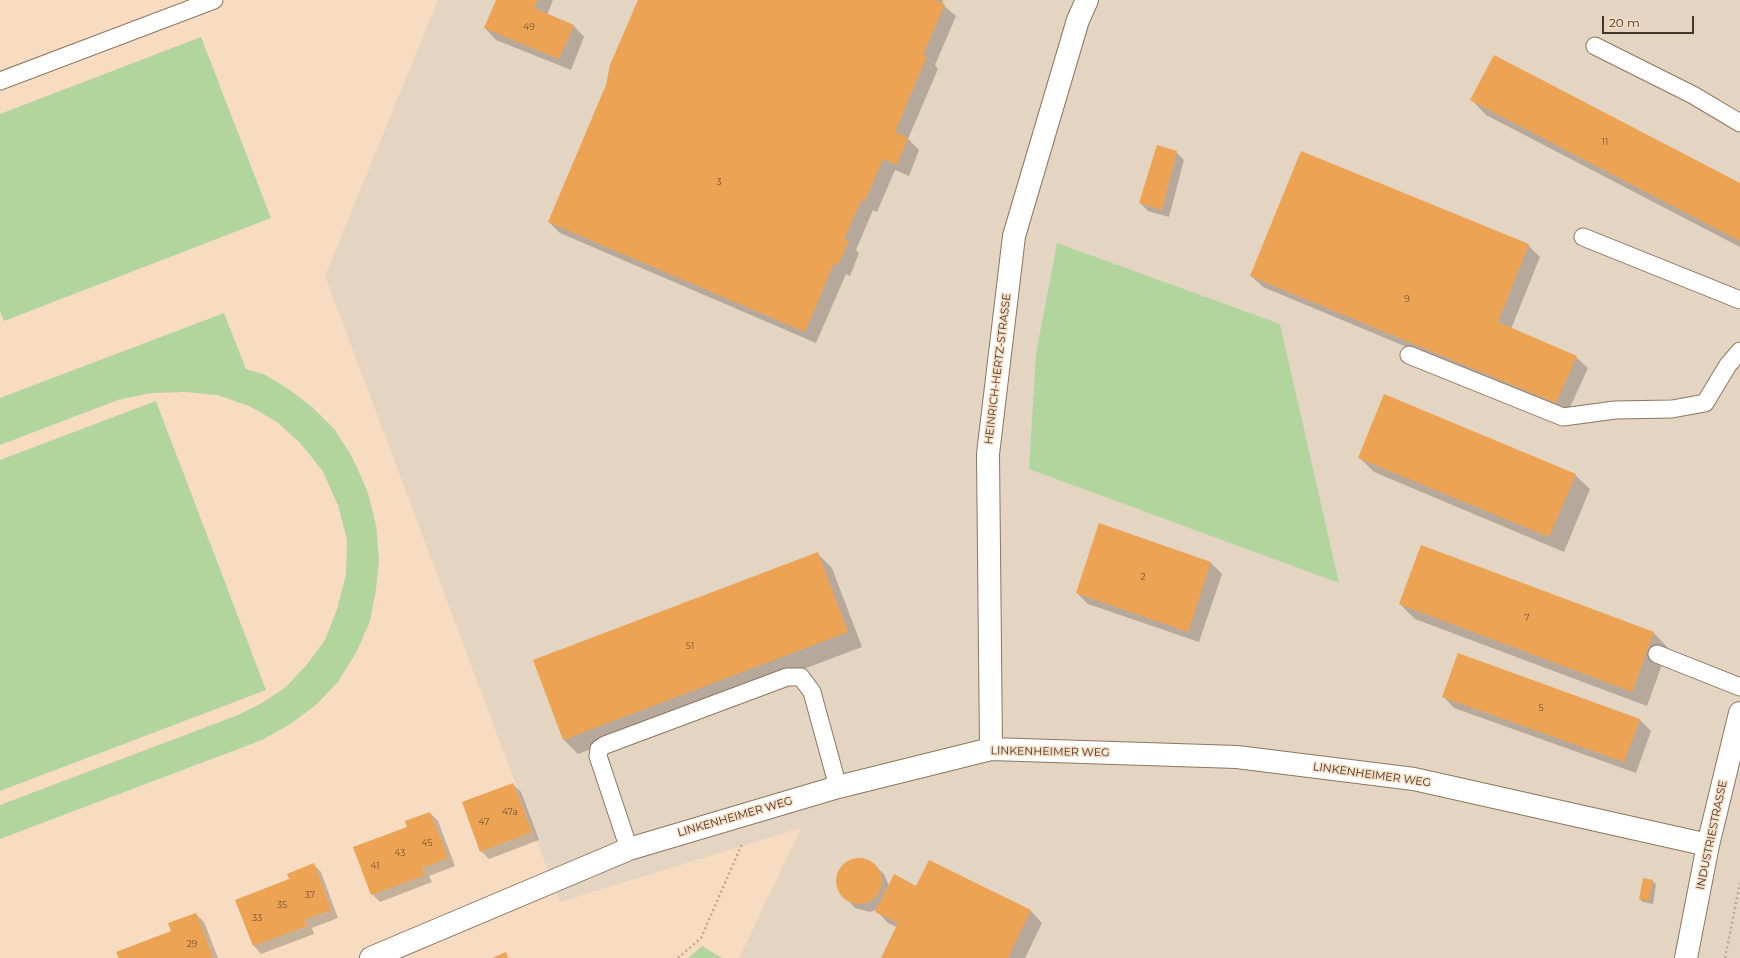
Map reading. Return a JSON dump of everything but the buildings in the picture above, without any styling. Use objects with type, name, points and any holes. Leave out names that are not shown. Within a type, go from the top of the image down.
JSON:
[{"type":"street","name":"HEINRICH-HERTZ-STRASSE","points":[[991,749],[988,454],[1014,236],[1078,20],[1087,0]]},
{"type":"street","name":"INDUSTRIESTRASSE","points":[[1686,958],[1708,845],[1740,713]]},
{"type":"street","name":"LINKENHEIMER WEG","points":[[371,958],[629,849],[838,787],[991,749],[1237,757],[1414,779],[1708,845]]},
{"type":"lane","points":[[0,81],[214,0]]},
{"type":"lane","points":[[1595,46],[1693,94],[1740,123]]},
{"type":"lane","points":[[1584,237],[1740,300]]},
{"type":"lane","points":[[1409,355],[1563,417],[1615,410],[1672,409],[1705,403],[1740,350]]},
{"type":"lane","points":[[1657,654],[1740,687]]},
{"type":"lane","points":[[629,849],[598,756],[599,749],[605,745],[787,676],[801,677],[812,692],[838,787]]},
{"type":"path","points":[[678,958],[700,938],[742,843],[737,816]]},
{"type":"path","points":[[1725,958],[1740,884]]},
{"type":"shaded area","points":[[438,0],[1740,0],[1740,958],[739,958],[801,828],[560,902],[325,276]]},
{"type":"green space","points":[[201,37],[271,218],[4,321],[0,311],[0,114]]},
{"type":"green space","points":[[1057,243],[1280,324],[1339,583],[1029,469],[1036,354]]},
{"type":"green space","points":[[224,313],[246,369],[265,375],[287,388],[311,406],[335,430],[352,457],[367,490],[376,525],[379,559],[376,590],[370,621],[357,651],[338,682],[317,704],[292,723],[262,740],[0,839],[0,805],[238,715],[262,703],[286,687],[308,663],[325,640],[337,609],[346,575],[347,540],[338,505],[322,470],[300,443],[277,422],[249,406],[217,395],[185,392],[151,393],[118,400],[0,445],[0,398]]},
{"type":"green space","points":[[156,401],[266,690],[0,791],[0,460]]},
{"type":"green space","points":[[702,946],[722,958],[688,958]]}]
